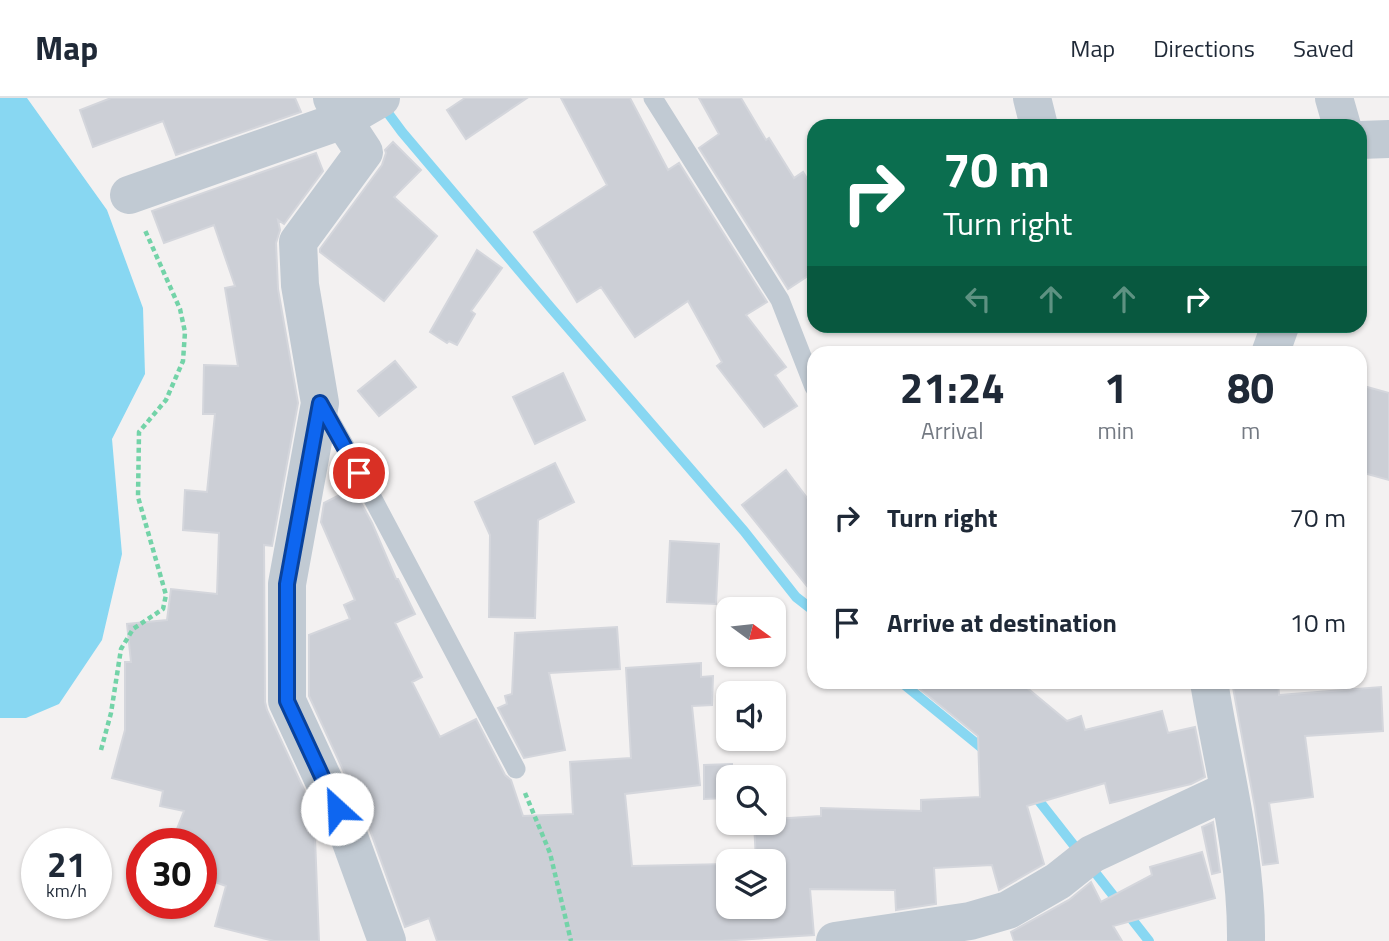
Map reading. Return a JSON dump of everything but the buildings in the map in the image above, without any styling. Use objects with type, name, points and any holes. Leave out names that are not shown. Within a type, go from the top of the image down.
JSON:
[{"type":"street","points":[[1032,98],[1037,119]]},
{"type":"street","points":[[1334,98],[1340,119]]},
{"type":"street","points":[[130,195],[355,106],[364,152],[298,242],[300,285],[320,403],[287,584],[287,701],[347,831],[387,941]]},
{"type":"street","points":[[1367,139],[1389,139]]},
{"type":"street","points":[[1210,689],[1247,908],[1246,941]]},
{"type":"street","points":[[835,941],[970,921],[1008,910],[1058,881],[1082,861],[1229,790]]},
{"type":"lane","points":[[653,98],[780,300],[807,369]]},
{"type":"lane","points":[[320,403],[353,460],[516,769]]},
{"type":"path","points":[[101,750],[111,713],[121,649],[133,629],[163,609],[166,595],[138,497],[139,432],[166,400],[183,361],[185,331],[180,309],[130,195]]},
{"type":"path","points":[[516,769],[551,853],[571,941]]},
{"type":"water","points":[[0,98],[27,98],[107,210],[143,308],[145,374],[112,439],[122,554],[102,640],[59,704],[26,718],[0,718]]},
{"type":"waterway","points":[[382,105],[551,308],[744,531],[796,597],[807,606]]},
{"type":"waterway","points":[[910,689],[988,753]]},
{"type":"waterway","points":[[1032,792],[1149,941]]},
{"type":"route","points":[[337,809],[287,701],[287,584],[320,403],[359,473]]}]
